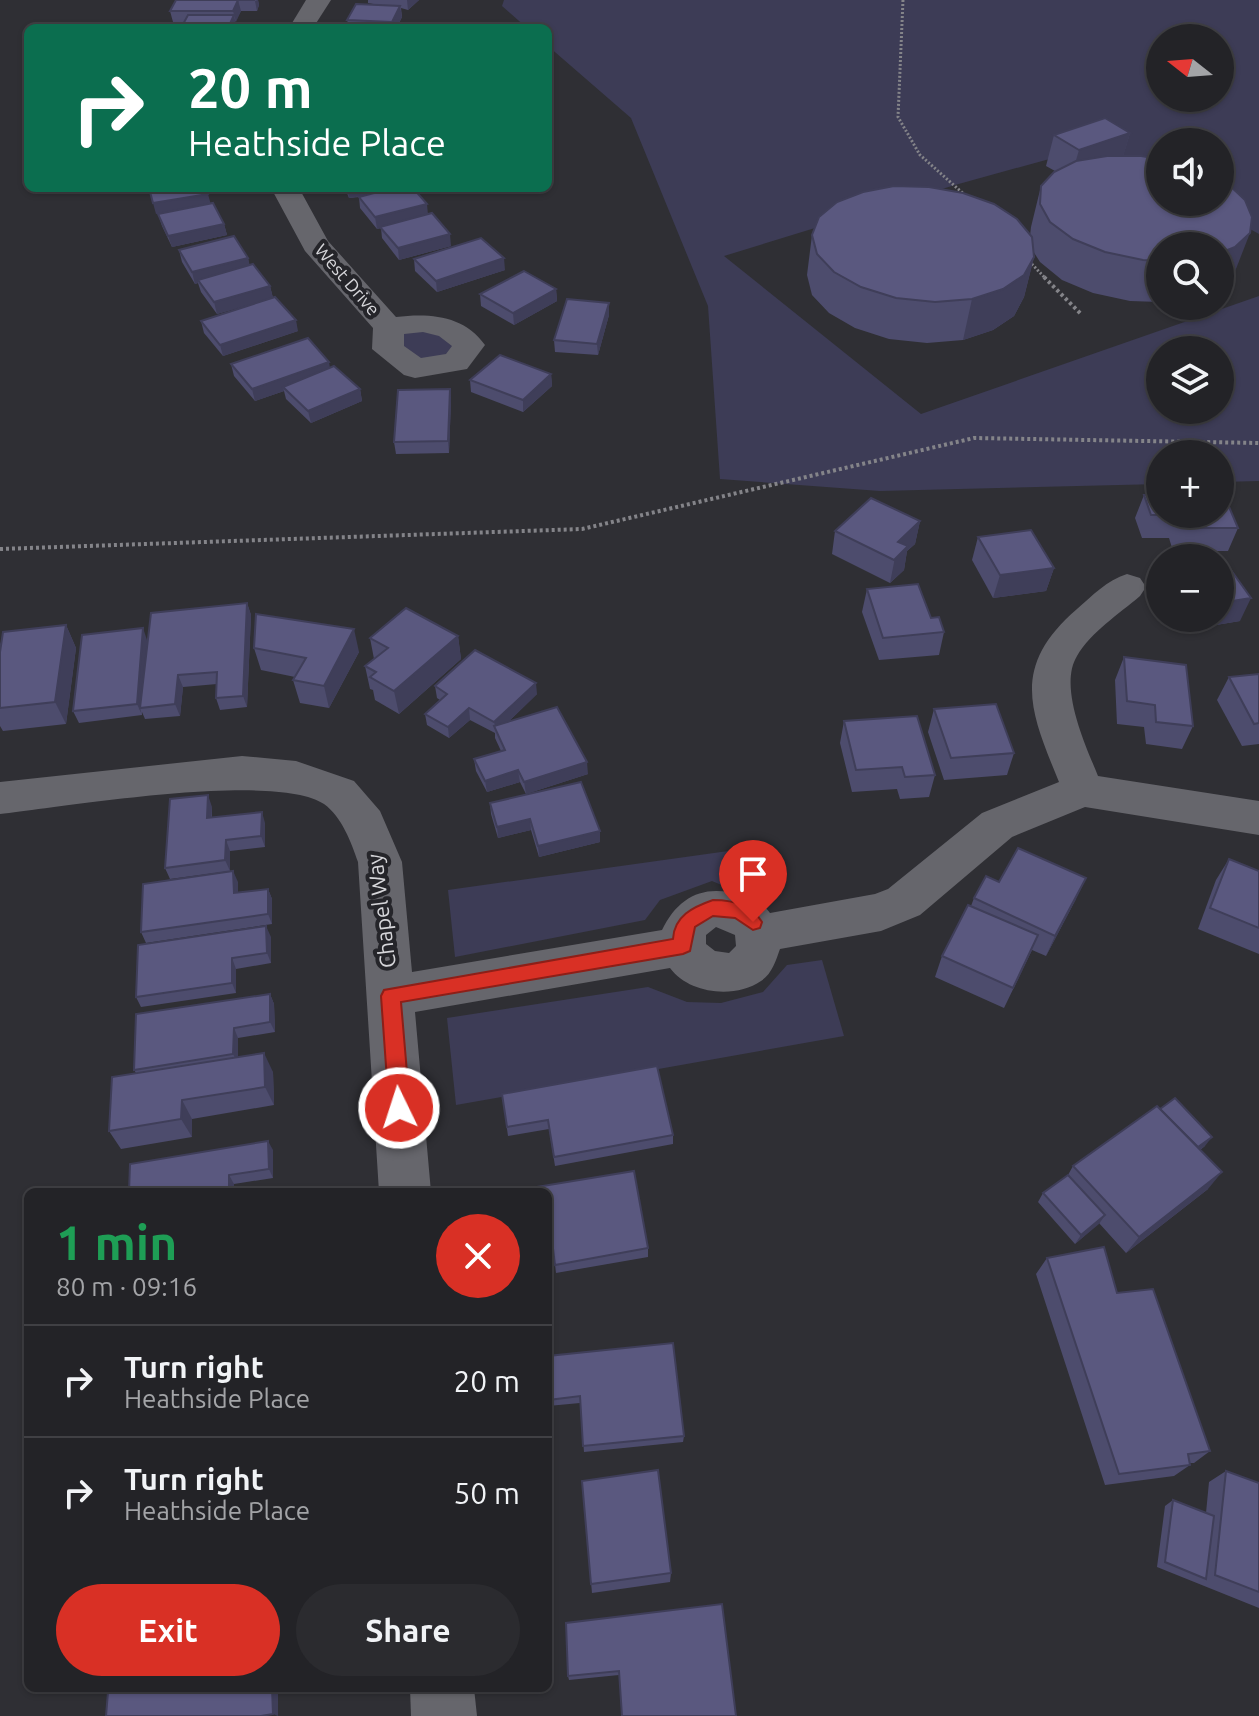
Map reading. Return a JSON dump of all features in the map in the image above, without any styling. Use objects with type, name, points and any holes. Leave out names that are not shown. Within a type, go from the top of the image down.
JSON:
[{"type":"street","points":[[303,24],[312,7],[320,0]]},
{"type":"street","name":"West Drive","points":[[287,192],[315,245],[388,327]]},
{"type":"street","points":[[1083,790],[1058,729],[1050,684],[1060,648],[1127,587]]},
{"type":"street","name":"Chapel Way","points":[[0,798],[242,772],[296,777],[339,793],[365,823],[380,862],[405,1188]]},
{"type":"street","points":[[391,996],[683,946],[689,958],[700,967],[715,973],[730,973],[744,968],[755,958],[760,947],[759,934],[881,912],[904,902],[997,825],[1083,790],[1259,818]]},
{"type":"street","points":[[442,1692],[444,1716]]},
{"type":"path","points":[[903,0],[898,117],[920,155],[966,196]]},
{"type":"path","points":[[1028,260],[1081,314]]},
{"type":"path","points":[[0,549],[582,529],[974,438],[1259,443]]},
{"type":"shaded area","points":[[504,0],[1259,0],[1259,234],[1226,216],[1234,216],[1234,128],[1146,128],[1146,171],[1100,145],[955,185],[724,256],[921,414],[1190,320],[1234,320],[1234,305],[1259,296],[1259,481],[1234,482],[1234,440],[1146,440],[1146,484],[880,491],[720,479],[708,306],[631,118],[552,49],[552,24],[522,24],[502,6]]},
{"type":"shaded area","points":[[423,323],[469,345],[415,368],[388,327]]},
{"type":"shaded area","points":[[757,847],[775,899],[743,894],[712,881],[660,900],[645,920],[455,957],[448,890]]},
{"type":"shaded area","points":[[822,960],[844,1036],[456,1105],[447,1018],[648,987],[687,1002],[721,1003],[763,992],[787,965]]},
{"type":"building","points":[[176,0],[238,0],[233,11],[170,11]]},
{"type":"building","points":[[356,4],[400,6],[392,22],[347,20]]},
{"type":"building","points":[[188,15],[234,15],[230,24],[183,24]]},
{"type":"building","points":[[1105,118],[1130,133],[1079,150],[1054,135]]},
{"type":"building","points":[[1107,156],[1146,157],[1146,216],[1234,216],[1234,190],[1245,200],[1252,217],[1250,233],[1234,247],[1234,232],[1146,232],[1146,260],[1105,252],[1073,239],[1050,222],[1040,204],[1041,186],[1054,172],[1076,161]]},
{"type":"building","points":[[894,186],[929,187],[963,193],[994,204],[1017,219],[1032,237],[1034,257],[1024,275],[1003,289],[972,299],[935,302],[896,298],[861,287],[834,272],[817,254],[812,235],[819,217],[837,202],[863,192]]},
{"type":"building","points":[[150,192],[208,194],[153,203]]},
{"type":"building","points":[[378,192],[416,192],[427,204],[375,217],[359,197]]},
{"type":"building","points":[[213,203],[224,224],[168,236],[158,214]]},
{"type":"building","points":[[432,213],[450,234],[398,248],[380,227]]},
{"type":"building","points":[[234,236],[248,258],[192,272],[179,250]]},
{"type":"building","points":[[481,238],[504,258],[436,281],[414,259]]},
{"type":"building","points":[[253,264],[270,286],[214,302],[198,280]]},
{"type":"building","points":[[524,271],[556,289],[513,313],[480,294]]},
{"type":"building","points":[[275,297],[296,320],[220,345],[201,321]]},
{"type":"building","points":[[567,299],[609,303],[597,344],[554,340]]},
{"type":"building","points":[[308,338],[329,362],[252,389],[231,364]]},
{"type":"building","points":[[500,355],[551,374],[523,400],[470,380]]},
{"type":"building","points":[[334,366],[360,389],[308,411],[283,387]]},
{"type":"building","points":[[450,389],[448,441],[394,442],[398,390]]},
{"type":"building","points":[[871,498],[920,521],[898,542],[908,546],[894,560],[835,531]]},
{"type":"building","points":[[1031,530],[1054,568],[1000,575],[978,537]]},
{"type":"building","points":[[1234,574],[1251,598],[1234,601]]},
{"type":"building","points":[[918,584],[931,618],[939,617],[944,632],[883,638],[867,589]]},
{"type":"building","points":[[247,603],[243,696],[216,698],[217,672],[178,675],[175,704],[140,708],[151,613]]},
{"type":"building","points":[[406,608],[458,636],[394,691],[370,677],[376,672],[365,666],[388,648],[370,638]]},
{"type":"building","points":[[256,614],[354,629],[324,686],[293,680],[306,658],[254,648]]},
{"type":"building","points":[[66,625],[55,702],[0,708],[3,632]]},
{"type":"building","points":[[143,628],[137,704],[73,711],[82,635]]},
{"type":"building","points":[[475,650],[536,683],[494,722],[469,708],[448,727],[425,714],[447,694],[435,686]]},
{"type":"building","points":[[1124,657],[1186,665],[1193,726],[1156,722],[1155,705],[1127,701]]},
{"type":"building","points":[[1259,674],[1259,723],[1254,724],[1229,677]]},
{"type":"building","points":[[996,704],[1014,753],[951,758],[934,709]]},
{"type":"building","points":[[557,707],[587,762],[524,782],[518,770],[485,781],[474,759],[505,750],[494,726]]},
{"type":"building","points":[[917,716],[935,775],[905,777],[902,767],[856,770],[844,721]]},
{"type":"building","points":[[581,782],[600,831],[538,846],[530,819],[497,827],[490,803]]},
{"type":"building","points":[[208,795],[207,818],[262,812],[261,836],[226,840],[225,860],[165,868],[170,799]]},
{"type":"building","points":[[1018,848],[1086,878],[1055,936],[974,898],[986,876],[999,882]]},
{"type":"building","points":[[1229,859],[1259,871],[1259,928],[1210,908]]},
{"type":"building","points":[[233,871],[234,893],[268,889],[268,914],[141,932],[143,884]]},
{"type":"building","points":[[968,905],[1038,935],[1013,988],[942,956]]},
{"type":"building","points":[[266,926],[267,953],[232,958],[232,983],[136,997],[138,945]]},
{"type":"building","points":[[270,994],[270,1022],[234,1028],[233,1054],[134,1070],[136,1014]]},
{"type":"building","points":[[264,1053],[265,1087],[182,1100],[181,1119],[109,1131],[112,1077]]},
{"type":"building","points":[[657,1066],[673,1135],[554,1157],[548,1120],[507,1127],[502,1094]]},
{"type":"building","points":[[1175,1098],[1212,1137],[1198,1147],[1160,1109]]},
{"type":"building","points":[[1157,1106],[1222,1172],[1139,1237],[1073,1166]]},
{"type":"building","points":[[268,1141],[269,1169],[229,1175],[229,1188],[129,1188],[130,1164]]},
{"type":"building","points":[[634,1171],[648,1248],[555,1265],[552,1188],[531,1188]]},
{"type":"building","points":[[1068,1175],[1105,1215],[1081,1235],[1043,1193]]},
{"type":"building","points":[[1104,1247],[1117,1293],[1153,1289],[1210,1451],[1188,1454],[1190,1465],[1119,1474],[1047,1258]]},
{"type":"building","points":[[673,1343],[684,1436],[583,1446],[580,1396],[552,1400],[552,1356]]},
{"type":"building","points":[[658,1470],[671,1573],[591,1584],[582,1481]]},
{"type":"building","points":[[1226,1471],[1259,1483],[1259,1592],[1215,1575]]},
{"type":"building","points":[[1173,1500],[1214,1516],[1206,1579],[1165,1562]]},
{"type":"building","points":[[722,1604],[736,1716],[622,1716],[619,1671],[568,1676],[566,1623]]},
{"type":"building","points":[[108,1692],[272,1692],[273,1714],[261,1716],[106,1716]]},
{"type":"route","points":[[399,1108],[391,996],[683,946],[683,933],[688,922],[699,913],[713,908],[742,913],[753,922]]}]
